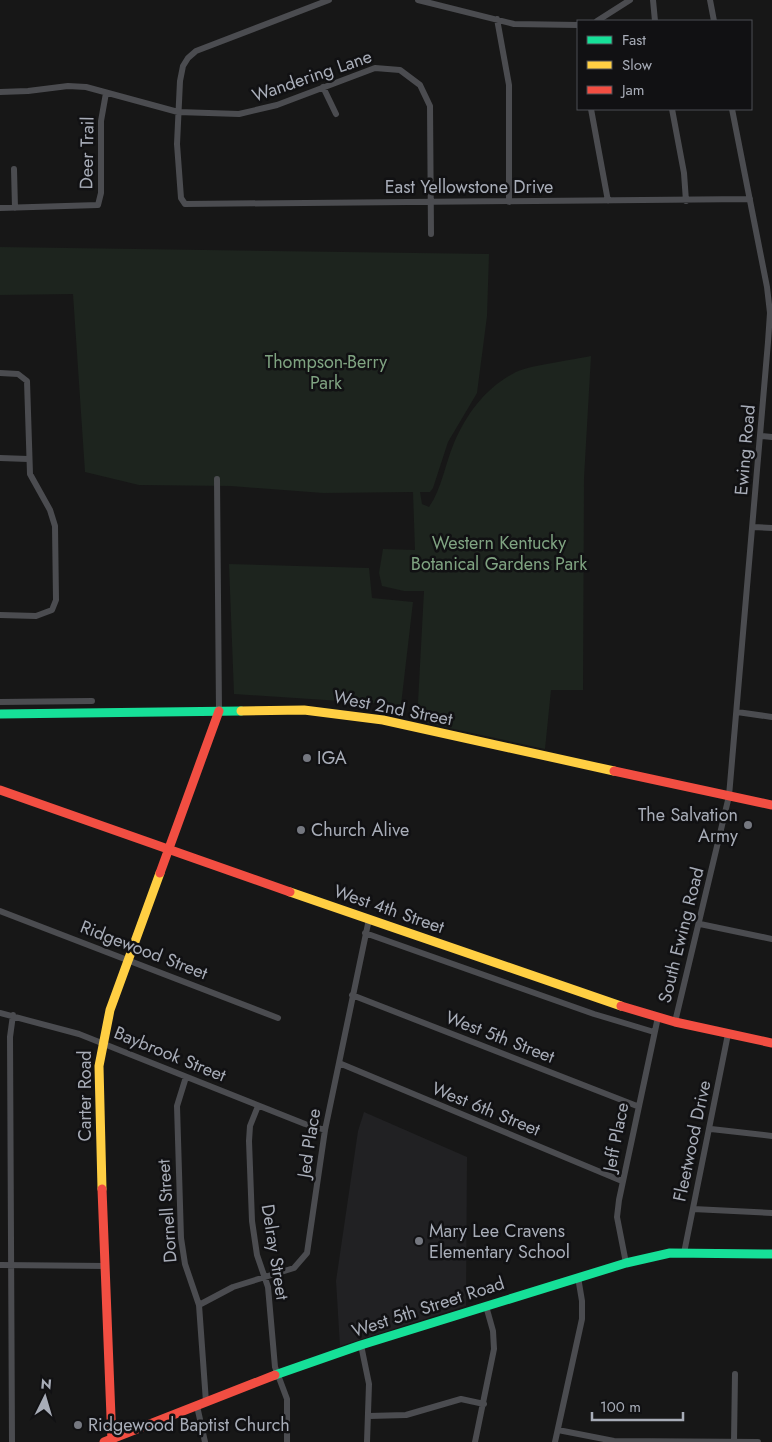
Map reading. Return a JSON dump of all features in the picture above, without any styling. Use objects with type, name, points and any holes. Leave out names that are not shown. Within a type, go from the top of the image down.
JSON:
[{"type":"main road","name":"West 2nd Street","points":[[0,714],[304,710],[352,715],[772,805]]},
{"type":"main road","name":"Carter Road","points":[[110,1441],[106,1266],[99,1113],[102,1043],[110,1010],[127,960],[219,711]]},
{"type":"main road","name":"West 4th Street","points":[[0,790],[588,996],[675,1022],[772,1043]]},
{"type":"main road","name":"West 5th Street Road","points":[[110,1441],[277,1374],[361,1345],[626,1263],[659,1255],[684,1253],[772,1254]]},
{"type":"street","points":[[178,112],[183,66],[196,51],[329,0]]},
{"type":"street","points":[[418,0],[522,25],[577,25]]},
{"type":"street","points":[[600,20],[630,0]]},
{"type":"street","points":[[653,0],[655,20]]},
{"type":"street","points":[[710,0],[714,20]]},
{"type":"street","points":[[497,20],[510,85],[509,202]]},
{"type":"street","name":"Wandering Lane","points":[[0,92],[28,92],[68,86],[86,87],[178,112],[249,113],[277,105],[359,72],[384,67],[400,70],[420,85],[428,98],[431,114],[431,234]]},
{"type":"street","points":[[323,87],[336,114]]},
{"type":"street","name":"Deer Trail","points":[[0,208],[92,207],[98,205],[101,193],[101,121],[106,92]]},
{"type":"street","points":[[590,110],[608,201]]},
{"type":"street","points":[[672,110],[684,173],[686,201]]},
{"type":"street","name":"Ewing Road","points":[[729,796],[770,342],[769,305],[732,110]]},
{"type":"street","name":"East Yellowstone Drive","points":[[178,112],[177,144],[181,198],[187,204],[750,199]]},
{"type":"street","points":[[14,169],[15,208]]},
{"type":"street","points":[[0,373],[18,374],[27,381],[28,459],[33,482],[50,510],[55,526],[57,553],[55,606],[48,613],[36,616],[0,615]]},
{"type":"street","points":[[761,436],[772,436]]},
{"type":"street","points":[[0,458],[28,459]]},
{"type":"street","points":[[217,479],[219,711]]},
{"type":"street","points":[[753,527],[772,528]]},
{"type":"street","points":[[0,702],[92,700]]},
{"type":"street","points":[[66,713],[67,701]]},
{"type":"street","points":[[737,712],[772,717]]},
{"type":"street","name":"South Ewing Road","points":[[675,1022],[700,924],[729,796]]},
{"type":"street","name":"Ridgewood Street","points":[[0,911],[278,1018]]},
{"type":"street","name":"Jed Place","points":[[199,1305],[233,1287],[294,1268],[307,1252],[326,1130],[369,919]]},
{"type":"street","points":[[700,924],[772,939]]},
{"type":"street","name":"West 4th Street","points":[[365,933],[594,1014],[654,1032]]},
{"type":"street","name":"West 5th Street","points":[[352,995],[637,1106]]},
{"type":"street","name":"Baybrook Street","points":[[0,1012],[79,1034],[258,1106],[326,1130]]},
{"type":"street","points":[[12,1442],[10,1037],[13,1015]]},
{"type":"street","name":"Jeff Place","points":[[626,1263],[617,1216],[637,1106],[658,1017]]},
{"type":"street","name":"Fleetwood Drive","points":[[684,1253],[728,1034]]},
{"type":"street","name":"West 6th Street","points":[[339,1063],[622,1181]]},
{"type":"street","name":"Dornell Street","points":[[186,1077],[176,1106],[181,1238],[185,1264],[199,1305],[201,1404],[206,1442]]},
{"type":"street","name":"Delray Street","points":[[258,1106],[250,1126],[249,1160],[254,1238],[265,1276],[277,1374],[287,1399],[287,1442]]},
{"type":"street","points":[[710,1129],[772,1136]]},
{"type":"street","points":[[693,1209],[772,1213]]},
{"type":"street","points":[[0,1265],[106,1266]]},
{"type":"street","points":[[555,1442],[582,1319],[582,1301],[578,1277]]},
{"type":"street","points":[[475,1442],[494,1349],[493,1331],[486,1306]]},
{"type":"street","points":[[361,1345],[369,1384],[368,1442]]},
{"type":"street","points":[[734,1374],[734,1442]]},
{"type":"street","points":[[369,1416],[406,1415],[461,1399],[484,1404]]},
{"type":"street","points":[[558,1430],[614,1441],[758,1442]]},
{"type":"shaded area","points":[[364,1112],[467,1157],[466,1306],[340,1346],[336,1281],[358,1131]]},
{"type":"green space","name":"Thompson-Berry Park","points":[[0,247],[489,254],[487,316],[477,393],[448,442],[433,488],[430,492],[420,492],[422,504],[429,507],[437,492],[459,432],[471,411],[495,385],[523,369],[591,356],[584,478],[583,690],[551,690],[545,749],[417,721],[424,591],[404,591],[382,586],[379,573],[383,549],[415,550],[413,492],[323,493],[231,486],[139,485],[85,472],[73,294],[0,295]]},
{"type":"green space","points":[[229,564],[369,568],[372,598],[413,602],[401,705],[234,694]]},
{"type":"traffic: fast","points":[[0,714],[241,711]]},
{"type":"traffic: fast","points":[[275,1375],[361,1345],[626,1263],[670,1253],[772,1254]]},
{"type":"traffic: slow","points":[[241,711],[304,710],[383,720],[614,771]]},
{"type":"traffic: slow","points":[[102,1189],[99,1066],[110,1010],[160,873]]},
{"type":"traffic: slow","points":[[290,892],[621,1006]]},
{"type":"traffic: jam","points":[[160,873],[219,711]]},
{"type":"traffic: jam","points":[[614,771],[772,805]]},
{"type":"traffic: jam","points":[[0,790],[290,892]]},
{"type":"traffic: jam","points":[[621,1006],[675,1022],[772,1043]]},
{"type":"traffic: jam","points":[[102,1189],[112,1442]]},
{"type":"traffic: jam","points":[[104,1442],[275,1375]]},
{"type":"place","name":"IGA","points":[[307,758]]},
{"type":"place","name":"The Salvation Army","points":[[748,825]]},
{"type":"place","name":"Church Alive","points":[[301,830]]},
{"type":"place","name":"Mary Lee Cravens Elementary School","points":[[419,1241]]},
{"type":"place","name":"Ridgewood Baptist Church","points":[[78,1425]]},
{"type":"park label","name":"Western Kentucky Botanical Gardens Park","points":[[499,553]]}]
